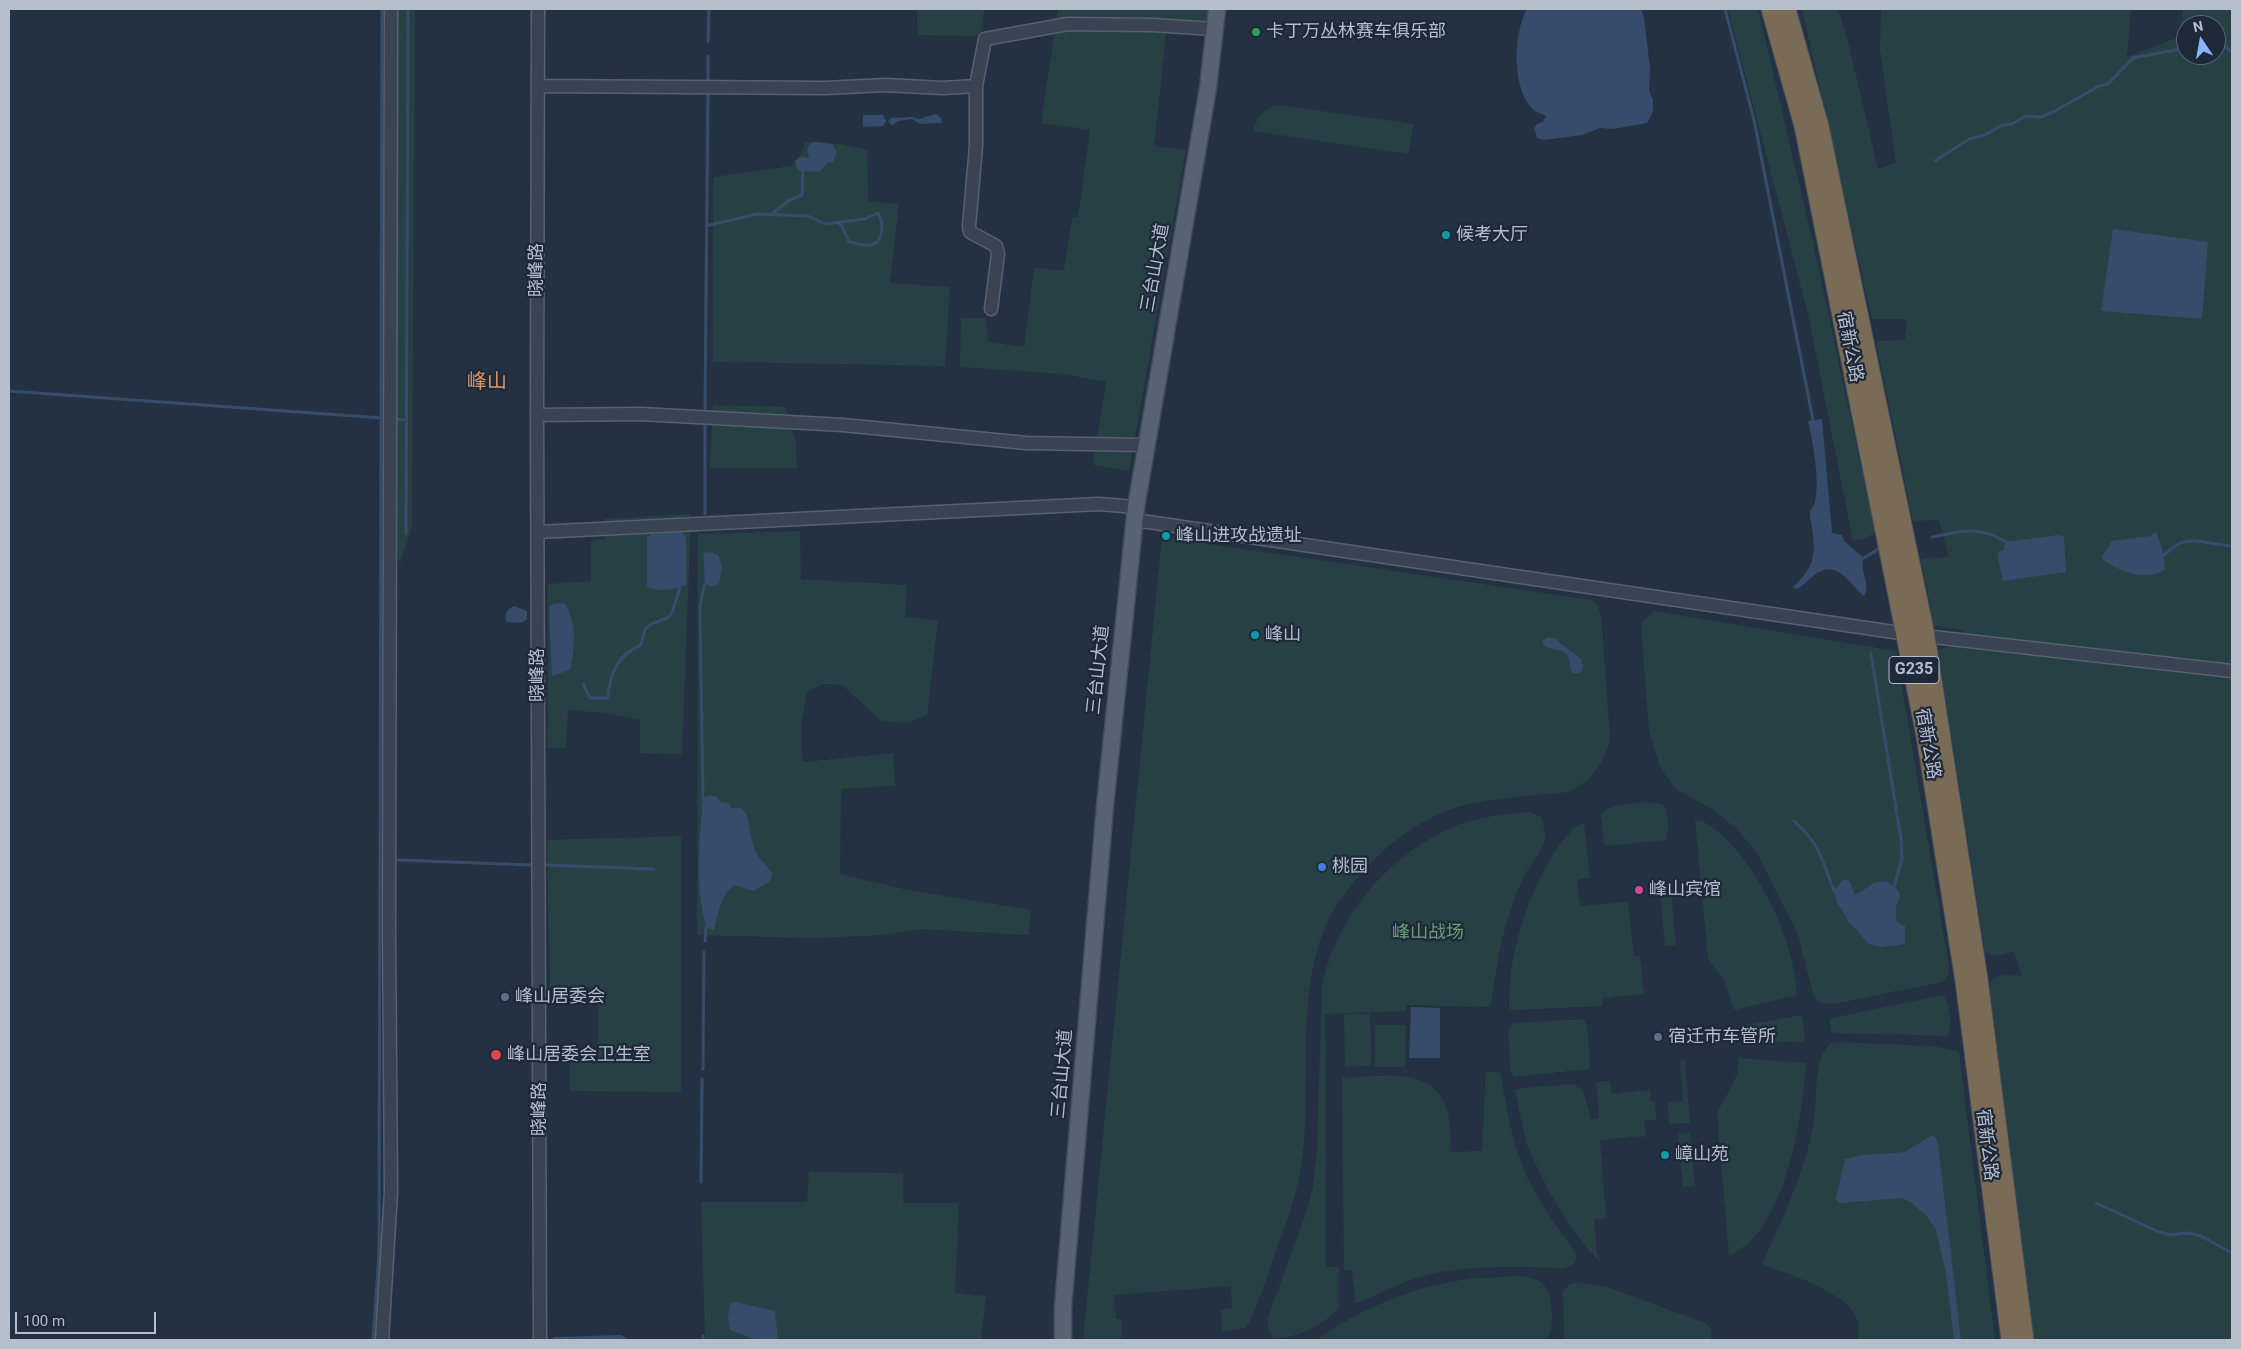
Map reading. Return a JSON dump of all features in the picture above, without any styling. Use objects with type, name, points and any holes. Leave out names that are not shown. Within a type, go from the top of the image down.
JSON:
[{"type":"highway","name":"宿新公路","points":[[1771,9],[1804,126],[1916,634],[1926,736],[1965,981],[2011,1340]]},
{"type":"highway","name":"宿新公路","points":[[1786,9],[1819,126],[1916,634],[1980,988],[2024,1340]]},
{"type":"main road","name":"三台山大道","points":[[1063,1340],[1063,1307],[1104,825],[1136,514],[1146,445],[1208,88],[1217,9]]},
{"type":"street","points":[[382,1340],[391,1192],[389,928],[391,9]]},
{"type":"street","name":"晓峰路","points":[[538,9],[537,415],[540,1340]]},
{"type":"street","points":[[991,309],[998,254],[996,246],[970,232],[969,226],[976,146],[976,86],[982,45],[985,39],[1068,24],[1152,25],[1214,29]]},
{"type":"street","points":[[538,86],[825,88],[885,85],[943,88],[976,86]]},
{"type":"street","points":[[537,415],[641,414],[843,425],[1026,443],[1146,445]]},
{"type":"street","points":[[538,532],[1098,504],[1136,514],[1916,634],[2232,671]]},
{"type":"green space","points":[[397,9],[415,9],[412,528],[400,563],[396,556]]},
{"type":"green space","points":[[917,9],[984,10],[982,31],[976,36],[918,35]]},
{"type":"green space","points":[[1058,9],[1208,9],[1207,23],[1168,18],[1154,146],[1186,150],[1129,471],[1093,465],[1106,382],[1063,374],[960,367],[961,318],[986,318],[988,342],[1024,347],[1034,268],[1064,270],[1072,218],[1078,218],[1090,130],[1041,123]]},
{"type":"green space","points":[[1728,9],[1758,9],[1814,247],[1875,532],[1866,538],[1853,541],[1808,314]]},
{"type":"green space","points":[[1802,9],[1838,9],[1848,42],[1878,169],[1896,163],[1880,50],[1881,9],[2131,9],[2127,57],[2176,38],[2176,65],[2226,65],[2226,15],[2182,15],[2183,9],[2232,9],[2232,1340],[2034,1340],[1989,984],[1996,977],[2000,976],[2022,976],[2014,951],[1998,956],[1985,952],[1938,650],[1951,646],[1974,650],[1962,630],[1934,626],[1921,558],[1949,557],[1939,520],[1913,521],[1876,341],[1905,340],[1907,319],[1872,319]]},
{"type":"green space","points":[[1278,105],[1414,124],[1408,154],[1253,131],[1256,121],[1261,114]]},
{"type":"green space","points":[[805,142],[841,144],[867,150],[868,201],[899,204],[890,283],[950,287],[945,366],[713,362],[713,177],[791,166],[801,154]]},
{"type":"green space","points":[[713,405],[786,407],[796,443],[797,468],[710,468]]},
{"type":"green space","points":[[691,514],[682,754],[640,753],[640,720],[605,713],[568,710],[566,748],[548,748],[548,584],[591,581],[591,541],[605,539],[604,519]]},
{"type":"green space","points":[[800,531],[801,579],[907,585],[905,617],[938,620],[927,715],[907,723],[882,721],[842,685],[823,684],[807,692],[801,744],[803,762],[893,753],[895,786],[841,789],[840,874],[908,890],[1031,910],[1029,935],[920,929],[885,935],[817,938],[697,935],[698,534]]},
{"type":"green space","points":[[1162,537],[1592,600],[1597,605],[1601,615],[1610,737],[1605,754],[1597,769],[1585,782],[1570,791],[1498,799],[1472,804],[1448,810],[1423,822],[1399,838],[1376,858],[1346,892],[1328,921],[1316,953],[1310,987],[1302,1163],[1294,1199],[1260,1298],[1250,1322],[1245,1328],[1222,1332],[1221,1310],[1232,1308],[1231,1286],[1114,1295],[1116,1319],[1122,1319],[1122,1337],[1119,1339],[1083,1340]]},
{"type":"green space","points":[[1654,611],[1896,651],[1949,970],[1949,973],[1942,982],[1834,1004],[1822,1003],[1817,1000],[1813,993],[1797,932],[1757,853],[1738,830],[1715,811],[1676,789],[1661,769],[1649,731],[1642,640],[1642,622]]},
{"type":"green space","points":[[1643,802],[1661,804],[1665,807],[1668,822],[1666,840],[1607,846],[1604,844],[1601,814],[1615,806]]},
{"type":"green space","name":"峰山战场","points":[[1529,812],[1540,816],[1545,829],[1545,838],[1541,850],[1524,877],[1509,913],[1498,960],[1491,1007],[1406,1005],[1406,1011],[1325,1014],[1326,1267],[1339,1267],[1339,1308],[1309,1330],[1282,1338],[1273,1338],[1268,1330],[1268,1318],[1308,1207],[1313,1187],[1317,1151],[1322,984],[1339,936],[1351,914],[1366,894],[1383,875],[1422,843],[1444,831],[1474,820],[1496,815]]},
{"type":"green space","points":[[1695,820],[1707,824],[1733,847],[1747,864],[1760,885],[1772,906],[1790,952],[1797,995],[1734,1010],[1724,980],[1708,958]]},
{"type":"green space","points":[[1584,823],[1590,878],[1577,881],[1580,906],[1628,902],[1634,957],[1640,956],[1644,994],[1602,998],[1602,1006],[1510,1010],[1512,967],[1517,943],[1532,895],[1554,853],[1574,828]]},
{"type":"green space","points":[[681,836],[681,1092],[570,1091],[570,1059],[598,1059],[598,988],[550,987],[547,840]]},
{"type":"green space","points":[[1671,890],[1676,945],[1665,946],[1660,891]]},
{"type":"green space","points":[[1943,995],[1950,1015],[1948,1036],[1834,1033],[1831,1030],[1830,1020],[1832,1018]]},
{"type":"green space","points":[[1344,1014],[1370,1014],[1371,1066],[1345,1067]]},
{"type":"green space","points":[[1802,1015],[1805,1038],[1802,1042],[1737,1041],[1736,1027]]},
{"type":"green space","points":[[1583,1019],[1587,1025],[1589,1069],[1514,1077],[1510,1069],[1508,1029],[1514,1023]]},
{"type":"green space","points":[[1375,1025],[1405,1025],[1405,1067],[1375,1067]]},
{"type":"green space","points":[[1831,1043],[1934,1046],[1959,1052],[1995,1340],[1857,1340],[1858,1321],[1852,1310],[1843,1301],[1816,1285],[1762,1264],[1800,1175],[1814,1119],[1818,1068],[1821,1058]]},
{"type":"green space","points":[[1738,1058],[1806,1063],[1797,1133],[1784,1183],[1763,1226],[1749,1243],[1729,1256],[1717,1113],[1738,1074]]},
{"type":"green space","points":[[1685,1060],[1690,1123],[1669,1124],[1668,1102],[1683,1101],[1680,1061]]},
{"type":"green space","points":[[1486,1072],[1500,1072],[1507,1110],[1520,1160],[1542,1204],[1576,1253],[1577,1258],[1574,1264],[1565,1268],[1488,1267],[1441,1272],[1409,1281],[1358,1303],[1355,1302],[1352,1270],[1344,1270],[1342,1078],[1394,1076],[1425,1082],[1437,1091],[1445,1105],[1450,1125],[1451,1152],[1482,1151]]},
{"type":"green space","points":[[1610,1081],[1612,1094],[1650,1090],[1651,1102],[1655,1102],[1656,1120],[1644,1121],[1646,1136],[1600,1140],[1606,1218],[1594,1219],[1597,1254],[1601,1262],[1569,1224],[1539,1173],[1527,1144],[1515,1090],[1573,1084],[1583,1090],[1591,1120],[1599,1118],[1596,1082]]},
{"type":"green space","points":[[1690,1133],[1695,1186],[1683,1187],[1678,1134]]},
{"type":"green space","points":[[809,1172],[903,1173],[903,1203],[959,1203],[955,1293],[986,1296],[981,1340],[705,1340],[701,1202],[807,1202]]},
{"type":"green space","points":[[1520,1276],[1538,1281],[1545,1286],[1549,1293],[1552,1326],[1549,1335],[1543,1340],[1315,1340],[1368,1310],[1422,1289],[1469,1279]]},
{"type":"green space","points":[[1579,1282],[1610,1288],[1705,1323],[1711,1328],[1711,1340],[1564,1340],[1563,1291],[1570,1284]]},
{"type":"water","points":[[1527,9],[1641,9],[1644,18],[1650,68],[1649,91],[1653,100],[1653,111],[1647,123],[1613,129],[1600,128],[1582,135],[1544,140],[1537,138],[1534,128],[1537,124],[1543,122],[1546,116],[1535,111],[1527,102],[1518,77],[1517,47],[1522,19]]},
{"type":"water","points":[[936,114],[941,118],[942,123],[920,124],[912,119],[898,121],[892,126],[888,121],[891,118],[912,117],[919,119]]},
{"type":"water","points":[[863,115],[883,115],[886,121],[883,126],[863,127]]},
{"type":"water","points":[[811,143],[832,144],[837,152],[833,162],[827,163],[819,172],[798,171],[795,161],[800,157],[809,158],[807,149]]},
{"type":"water","points":[[2113,229],[2208,242],[2202,319],[2101,311]]},
{"type":"water","points":[[1822,419],[1832,533],[1842,535],[1844,541],[1864,558],[1863,567],[1867,587],[1864,596],[1844,576],[1833,570],[1819,572],[1797,589],[1793,587],[1805,574],[1812,560],[1814,546],[1810,515],[1815,502],[1817,484],[1814,451],[1808,421]]},
{"type":"water","points":[[2156,531],[2162,550],[2165,570],[2149,575],[2140,575],[2123,571],[2101,558],[2112,541],[2150,536]]},
{"type":"water","points":[[681,532],[686,537],[686,585],[666,590],[656,590],[647,587],[647,538],[652,534]]},
{"type":"water","points":[[2058,535],[2064,537],[2066,572],[2003,581],[1997,553],[2003,550],[2006,542]]},
{"type":"water","points":[[711,552],[719,556],[722,570],[719,583],[711,587],[705,583],[703,553]]},
{"type":"water","points":[[553,604],[565,604],[572,619],[574,636],[573,654],[570,670],[552,676],[549,607]]},
{"type":"water","points":[[514,606],[527,611],[527,619],[521,623],[506,622],[507,612]]},
{"type":"water","points":[[1548,637],[1554,638],[1581,659],[1583,667],[1580,673],[1572,673],[1568,657],[1565,653],[1548,648],[1543,644],[1543,640]]},
{"type":"water","points":[[710,795],[717,797],[721,802],[729,803],[731,808],[741,808],[745,813],[757,855],[773,874],[769,882],[753,891],[734,885],[722,900],[714,930],[706,927],[699,880],[699,847],[703,798]]},
{"type":"water","points":[[1843,879],[1850,881],[1854,894],[1861,892],[1873,883],[1887,881],[1898,890],[1900,897],[1896,906],[1896,915],[1897,922],[1905,926],[1905,944],[1882,947],[1869,944],[1849,922],[1837,902],[1834,891]]},
{"type":"water","points":[[1411,1007],[1440,1008],[1440,1058],[1409,1058]]},
{"type":"water","points":[[1931,1136],[1935,1137],[1938,1144],[1961,1340],[1954,1340],[1946,1274],[1936,1230],[1926,1215],[1902,1198],[1841,1203],[1837,1202],[1836,1198],[1845,1159],[1862,1155],[1905,1152]]},
{"type":"water","points":[[735,1302],[775,1311],[778,1340],[757,1340],[730,1330],[728,1317],[730,1304]]},
{"type":"water","points":[[621,1335],[629,1340],[549,1340],[555,1337]]},
{"type":"waterway","points":[[373,1340],[379,1255],[382,9]]},
{"type":"waterway","points":[[406,534],[408,9]]},
{"type":"waterway","points":[[708,42],[709,9]]},
{"type":"waterway","points":[[1725,9],[1754,120],[1813,420]]},
{"type":"waterway","points":[[2226,47],[2232,52]]},
{"type":"waterway","points":[[1935,161],[1969,139],[1985,135],[2002,125],[2012,124],[2026,116],[2041,117],[2099,86],[2108,84],[2133,58],[2176,50]]},
{"type":"waterway","points":[[708,56],[708,84]]},
{"type":"waterway","points":[[705,410],[708,90]]},
{"type":"waterway","points":[[772,214],[790,200],[802,195],[803,170]]},
{"type":"waterway","points":[[706,226],[757,214],[808,216],[825,224],[865,219],[878,213],[882,224],[881,235],[876,243],[871,245],[849,242],[842,226],[837,222]]},
{"type":"waterway","points":[[9,391],[382,418]]},
{"type":"waterway","points":[[393,419],[406,420]]},
{"type":"waterway","points":[[705,425],[705,514]]},
{"type":"waterway","points":[[1932,537],[1961,531],[1979,531],[2006,542]]},
{"type":"waterway","points":[[2164,555],[2178,544],[2186,541],[2232,546]]},
{"type":"waterway","points":[[1864,558],[1880,548]]},
{"type":"waterway","points":[[703,798],[700,606],[705,583]]},
{"type":"waterway","points":[[583,684],[590,698],[608,698],[616,666],[626,654],[641,645],[645,629],[651,624],[667,618],[672,613],[680,588]]},
{"type":"waterway","points":[[1871,654],[1901,839],[1902,859],[1894,887]]},
{"type":"waterway","points":[[1794,821],[1816,846],[1834,891]]},
{"type":"waterway","points":[[398,860],[531,865]]},
{"type":"waterway","points":[[547,865],[654,869]]},
{"type":"waterway","points":[[705,941],[706,927]]},
{"type":"waterway","points":[[703,1069],[704,952]]},
{"type":"waterway","points":[[701,1182],[702,1079]]},
{"type":"waterway","points":[[2096,1203],[2157,1231],[2170,1235],[2187,1233],[2201,1236],[2232,1253]]},
{"type":"place","name":"卡丁万丛林赛车俱乐部","points":[[1256,32]]},
{"type":"place","name":"候考大厅","points":[[1446,235]]},
{"type":"place","name":"峰山进攻战遗址","points":[[1166,536]]},
{"type":"place","name":"峰山","points":[[1255,635]]},
{"type":"place","name":"桃园","points":[[1322,867]]},
{"type":"place","name":"峰山宾馆","points":[[1639,890]]},
{"type":"place","name":"峰山居委会","points":[[505,997]]},
{"type":"place","name":"宿迁市车管所","points":[[1658,1037]]},
{"type":"place","name":"峰山居委会卫生室","points":[[496,1055]]},
{"type":"place","name":"嶂山苑","points":[[1665,1155]]},
{"type":"district","name":"峰山","points":[[487,383]]}]
